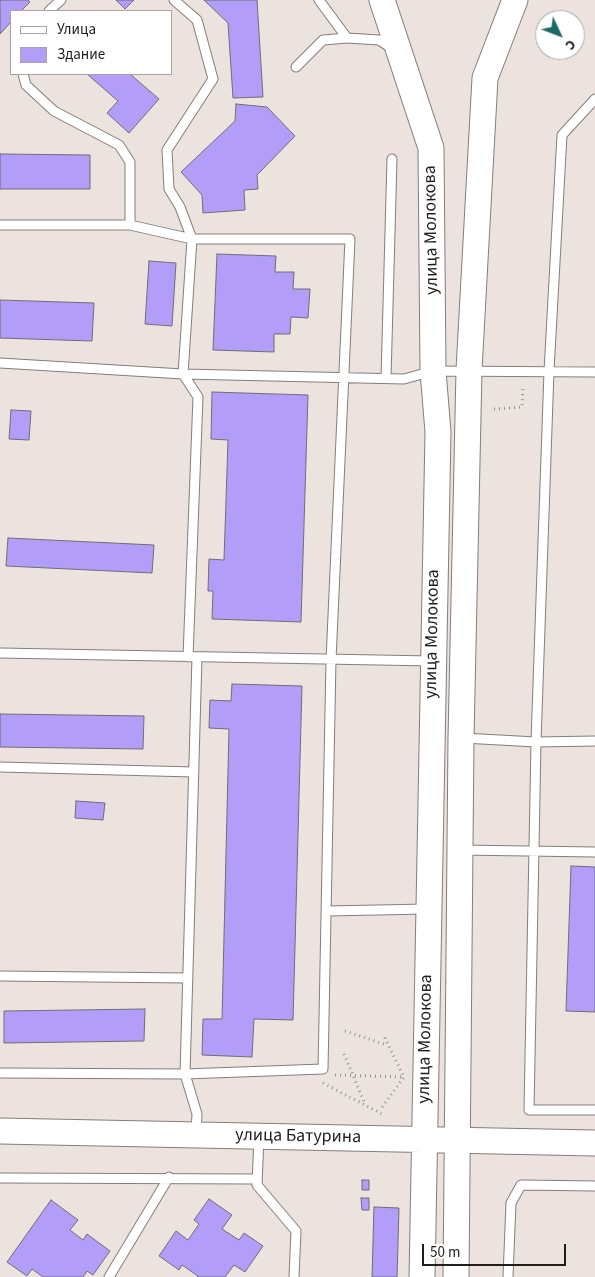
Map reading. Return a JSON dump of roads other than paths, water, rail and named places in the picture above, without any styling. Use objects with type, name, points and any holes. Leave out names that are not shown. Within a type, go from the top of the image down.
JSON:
[{"type":"main road","name":"улица Молокова","points":[[382,0],[431,148],[433,371],[438,432],[432,661],[422,1277]]},
{"type":"main road","name":"улица Молокова","points":[[456,1277],[461,738],[469,370],[485,78],[515,0]]},
{"type":"main road","points":[[438,432],[450,426],[468,442]]},
{"type":"main road","name":"улица Батурина","points":[[0,1131],[595,1143]]},
{"type":"lane","points":[[50,10],[61,0]]},
{"type":"lane","points":[[174,0],[196,20],[213,79],[167,150],[169,189],[180,207],[192,239],[183,374],[198,397],[193,657],[194,772],[185,1074],[197,1114],[196,1135]]},
{"type":"lane","points":[[319,0],[347,38]]},
{"type":"lane","points":[[296,67],[323,40],[347,38],[379,40],[399,54]]},
{"type":"lane","points":[[23,75],[26,85],[54,111],[119,145],[130,162],[130,225]]},
{"type":"lane","points":[[595,99],[562,135],[549,371],[536,742],[529,1110],[595,1110]]},
{"type":"lane","points":[[386,378],[392,159]]},
{"type":"lane","points":[[0,225],[130,225],[192,239],[350,239],[331,660],[323,1069],[185,1074],[0,1073]]},
{"type":"lane","points":[[0,363],[183,374],[386,378],[404,378],[433,371],[595,372]]},
{"type":"lane","points":[[0,653],[432,661]]},
{"type":"lane","points":[[461,738],[536,742],[595,742]]},
{"type":"lane","points":[[0,767],[194,772]]},
{"type":"lane","points":[[460,850],[595,852]]},
{"type":"lane","points":[[327,911],[428,909]]},
{"type":"lane","points":[[0,976],[188,978]]},
{"type":"lane","points":[[259,1136],[257,1185],[296,1231],[294,1277]]},
{"type":"lane","points":[[0,1178],[168,1177],[258,1179]]},
{"type":"lane","points":[[109,1277],[168,1177]]},
{"type":"lane","points":[[508,1277],[511,1203],[521,1185],[595,1186]]}]
